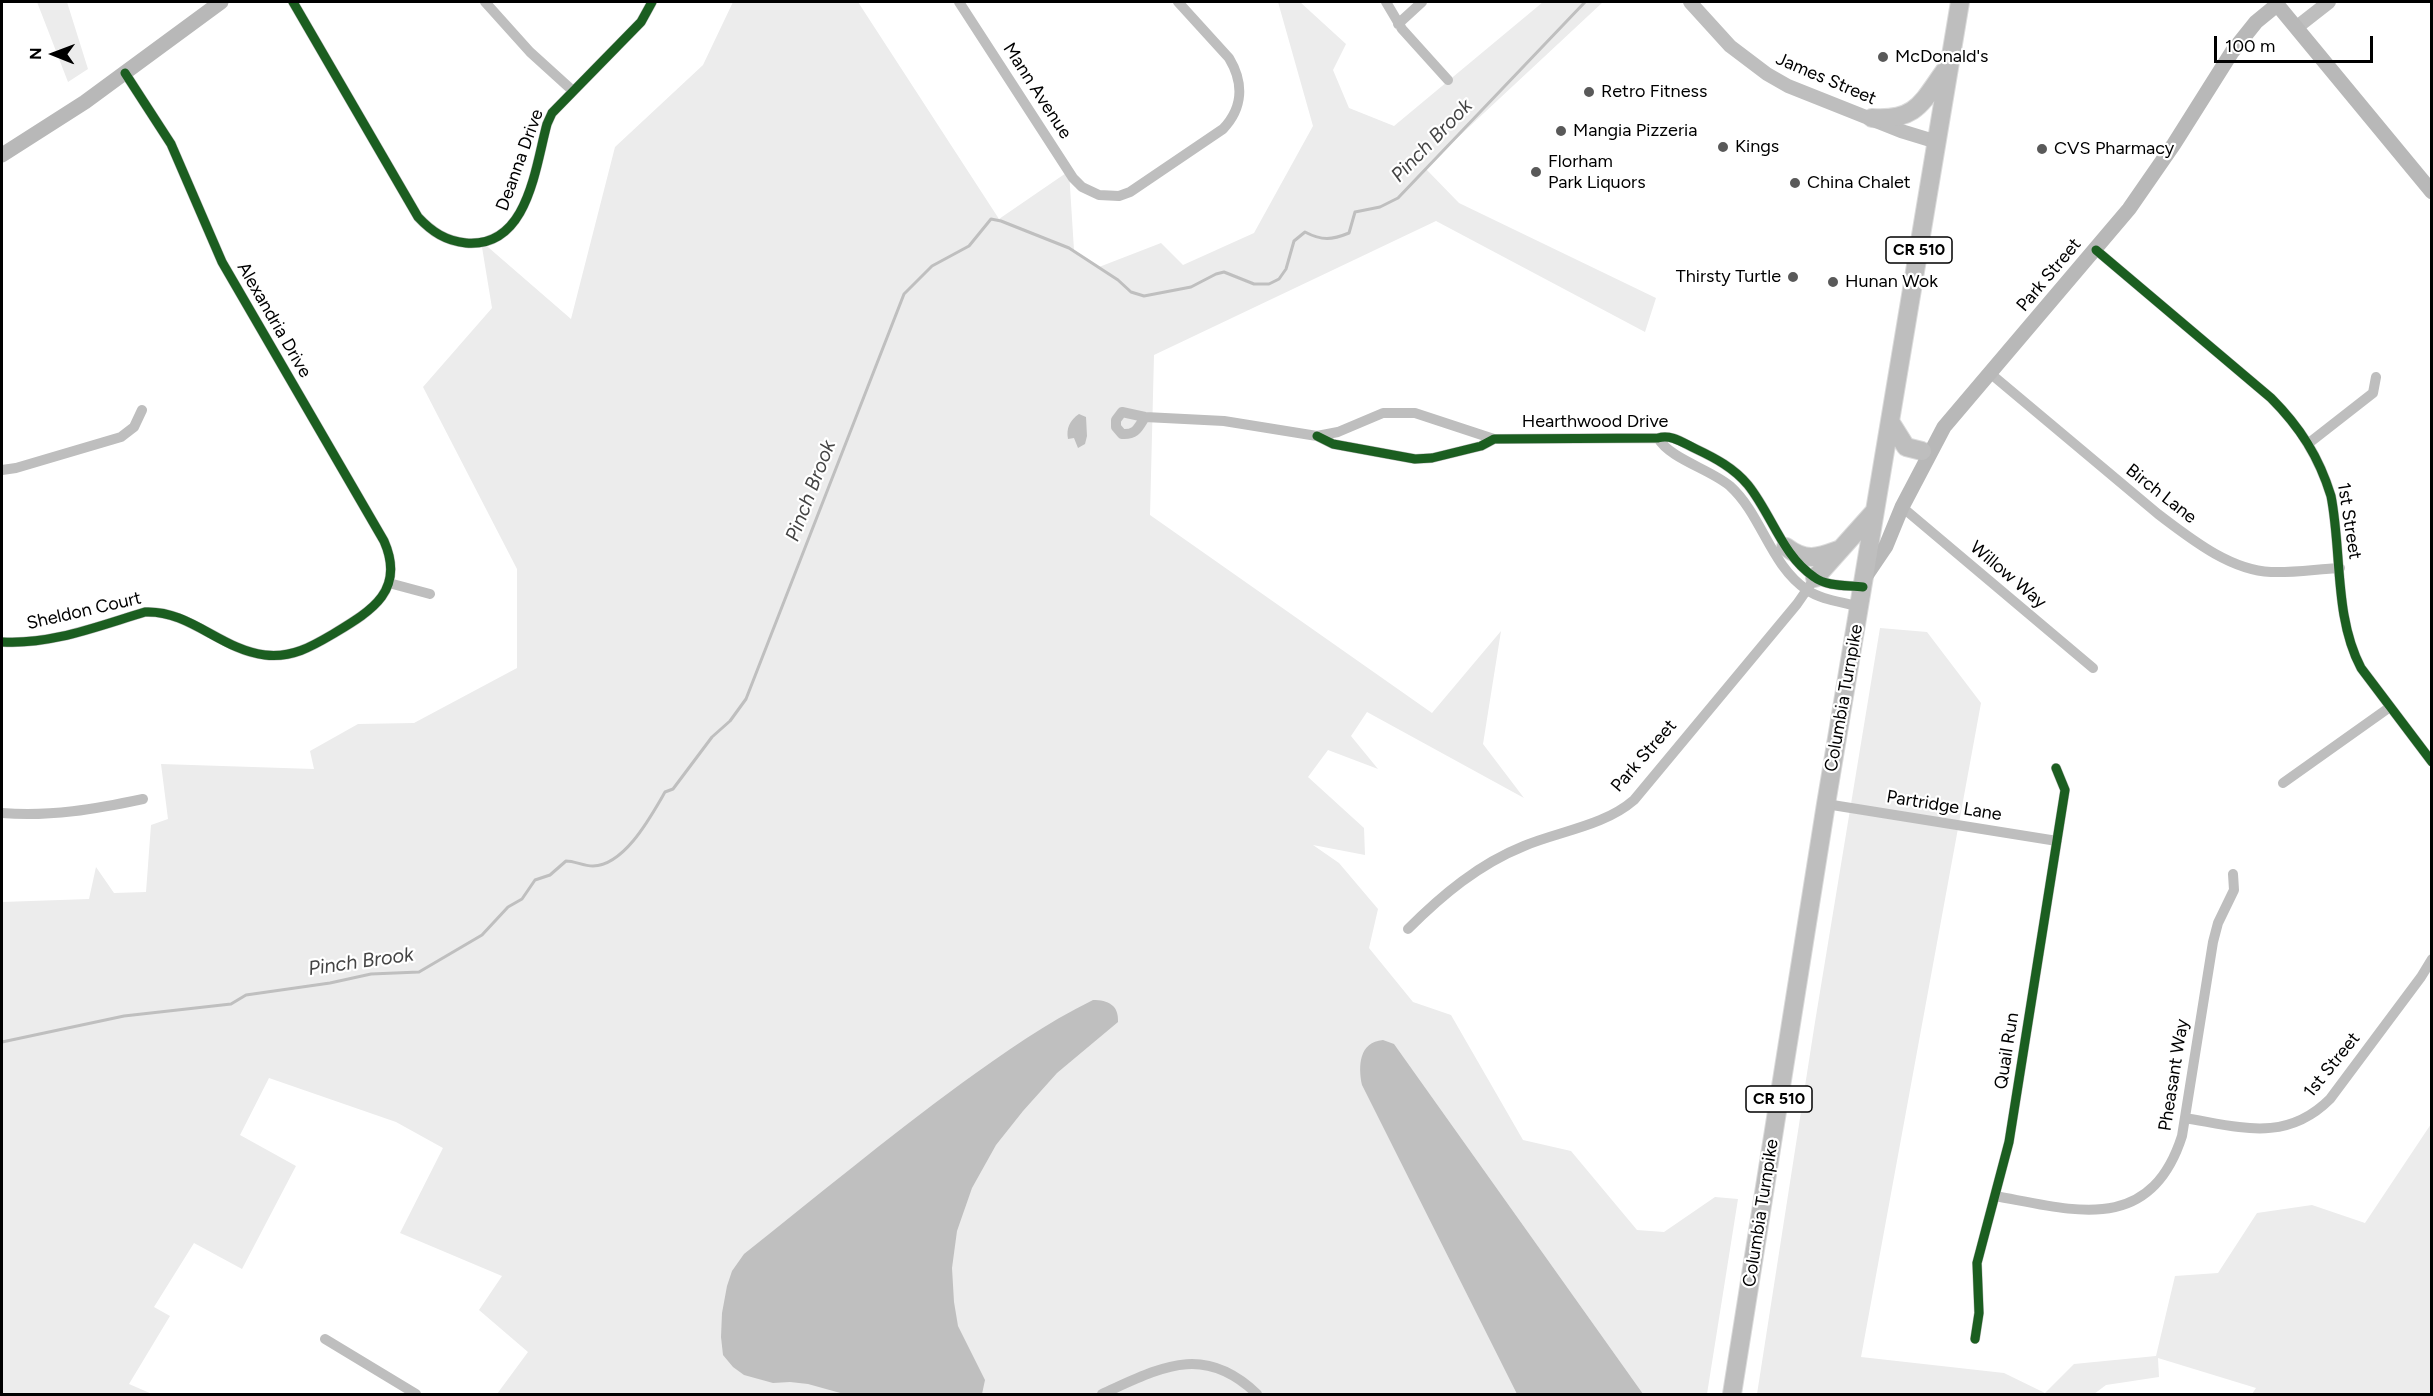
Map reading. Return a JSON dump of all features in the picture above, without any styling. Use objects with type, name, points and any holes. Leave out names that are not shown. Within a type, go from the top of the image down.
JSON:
[{"type":"main road","name":"Columbia Turnpike","points":[[1732,1395],[1826,804],[1960,2]]},
{"type":"main road","points":[[2,152],[68,114],[215,3]]},
{"type":"main road","points":[[2277,3],[2432,192]]},
{"type":"main road","name":"Park Street","points":[[1864,583],[1886,546],[1902,507],[1928,461],[1937,437],[2096,250],[2151,178],[2232,52],[2256,22],[2277,3]]},
{"type":"main road","points":[[1872,118],[1889,119],[1916,110],[1949,65]]},
{"type":"main road","points":[[1891,423],[1906,447],[1922,451]]},
{"type":"main road","points":[[1902,507],[1898,500],[1900,488],[1922,451],[1937,437]]},
{"type":"main road","points":[[1811,584],[1875,510]]},
{"type":"main road","points":[[1786,547],[1804,557],[1823,556],[1843,548]]},
{"type":"street","name":"Deanna Drive","points":[[293,2],[418,217],[436,234],[447,239],[471,243],[496,237],[514,224],[523,209],[547,124],[558,106],[641,22],[652,2]]},
{"type":"street","points":[[486,2],[531,52],[573,91]]},
{"type":"street","name":"Mann Avenue","points":[[959,2],[1073,178],[1092,193],[1109,196],[1130,192],[1223,129],[1234,115],[1240,92],[1235,69],[1229,58],[1178,2]]},
{"type":"street","points":[[1386,2],[1398,24],[1448,80]]},
{"type":"street","points":[[1398,24],[1422,2]]},
{"type":"street","name":"James Street","points":[[1690,2],[1730,46],[1767,74],[1788,86],[1901,131],[1937,142]]},
{"type":"street","points":[[2297,27],[2329,2]]},
{"type":"street","name":"Alexandria Drive","points":[[125,73],[171,144],[222,262],[384,542],[390,560],[389,583]]},
{"type":"street","name":"1st Street","points":[[2096,250],[2271,398],[2309,443],[2331,496],[2347,627],[2352,648],[2361,668],[2432,762]]},
{"type":"street","name":"Birch Lane","points":[[1991,374],[2158,514],[2183,533],[2226,559],[2254,570],[2271,572],[2340,568]]},
{"type":"street","points":[[2309,443],[2373,393],[2376,377]]},
{"type":"street","points":[[2,470],[16,468],[121,437],[135,427],[142,410]]},
{"type":"street","name":"Hearthwood Drive","points":[[1317,436],[1338,432],[1383,413],[1399,412],[1415,412],[1494,439],[1658,438],[1666,436],[1676,439],[1734,471],[1752,491],[1811,584]]},
{"type":"street","name":"Hearthwood Drive","points":[[1145,417],[1181,417],[1224,421],[1317,436],[1333,444],[1415,459],[1432,458],[1481,446],[1494,439]]},
{"type":"street","name":"Hearthwood Drive","points":[[1658,438],[1663,447],[1730,486],[1741,498],[1784,566],[1811,584]]},
{"type":"street","name":"Willow Way","points":[[1902,507],[2093,668]]},
{"type":"street","points":[[389,583],[430,594]]},
{"type":"street","name":"Sheldon Court","points":[[2,642],[27,642],[55,638],[145,612],[157,612],[179,617],[250,652],[266,655],[289,654],[304,651],[368,613],[381,600],[389,583]]},
{"type":"street","points":[[1811,584],[1864,583]]},
{"type":"street","points":[[1811,584],[1860,607]]},
{"type":"street","name":"Park Street","points":[[1408,929],[1455,886],[1480,868],[1526,845],[1612,816],[1634,800],[1811,584]]},
{"type":"street","points":[[2283,783],[2390,707]]},
{"type":"street","name":"Quail Run","points":[[1975,1339],[1979,1313],[1977,1263],[2009,1142],[2065,790],[2056,768]]},
{"type":"street","points":[[2,813],[35,815],[62,813],[143,799]]},
{"type":"street","name":"Partridge Lane","points":[[1826,804],[2057,841]]},
{"type":"street","name":"Pheasant Way","points":[[1995,1196],[2080,1211],[2097,1211],[2125,1204],[2149,1189],[2172,1160],[2182,1137],[2213,942],[2218,923],[2234,890],[2233,874]]},
{"type":"street","name":"1st Street","points":[[2185,1118],[2254,1129],[2269,1129],[2283,1127],[2312,1115],[2330,1099],[2432,959]]},
{"type":"street","points":[[325,1340],[416,1395]]},
{"type":"street","points":[[1102,1395],[1154,1371],[1185,1364],[1206,1366],[1227,1372],[1242,1381],[1257,1395]]},
{"type":"shaded area","points":[[37,2],[67,2],[88,69],[68,82]]},
{"type":"shaded area","points":[[733,2],[858,2],[999,219],[1069,171],[1074,250],[1099,267],[1161,243],[1183,265],[1254,233],[1313,126],[1278,2],[1300,2],[1346,44],[1333,70],[1349,108],[1394,126],[1543,2],[1603,2],[1425,168],[1459,203],[1656,298],[1645,332],[1436,221],[1154,355],[1150,515],[1432,713],[1501,631],[1483,744],[1524,798],[1367,712],[1351,736],[1378,769],[1328,750],[1308,777],[1364,828],[1365,855],[1313,845],[1339,863],[1378,909],[1369,948],[1413,1002],[1451,1015],[1523,1140],[1571,1151],[1637,1230],[1664,1232],[1715,1197],[1738,1199],[1707,1394],[497,1394],[528,1352],[479,1310],[502,1276],[400,1233],[443,1148],[396,1122],[269,1078],[240,1135],[296,1166],[242,1269],[194,1243],[154,1307],[170,1316],[129,1384],[152,1394],[2,1394],[2,902],[89,899],[96,867],[114,893],[146,892],[151,825],[168,819],[161,764],[314,769],[310,751],[358,724],[414,723],[517,668],[517,569],[423,387],[492,308],[481,241],[571,319],[615,147],[703,65]]},
{"type":"shaded area","points":[[1079,414],[1086,417],[1087,436],[1085,444],[1078,448],[1074,438],[1068,439],[1068,428]]},
{"type":"shaded area","points":[[1880,628],[1927,632],[1981,703],[1861,1357],[2004,1373],[2045,1393],[2074,1364],[2156,1356],[2175,1276],[2218,1273],[2257,1213],[2312,1205],[2365,1223],[2431,1124],[2431,1394],[2252,1394],[2256,1388],[2158,1358],[2159,1377],[2106,1385],[2094,1394],[1757,1394]]},
{"type":"shaded area","points":[[1093,1000],[1108,1002],[1117,1011],[1118,1022],[1057,1073],[996,1145],[972,1188],[957,1231],[952,1268],[954,1302],[958,1326],[985,1380],[982,1394],[844,1394],[808,1384],[773,1383],[744,1375],[733,1367],[723,1355],[722,1313],[732,1271],[744,1254],[962,1083],[1042,1028]]},
{"type":"shaded area","points":[[1383,1040],[1394,1044],[1643,1394],[1517,1394],[1362,1085],[1360,1070],[1362,1056],[1369,1045]]},
{"type":"waterway","name":"Pinch Brook","points":[[2,1042],[124,1016],[231,1004],[246,995],[330,983],[371,974],[419,972],[482,935],[508,907],[522,899],[535,880],[550,875],[566,861],[593,866],[605,864],[616,857],[636,838],[665,792],[673,789],[712,737],[730,721],[746,699],[904,294],[932,266],[969,246],[991,219],[1069,248],[1118,280],[1131,292],[1144,296],[1191,287],[1224,272],[1254,284],[1269,284],[1279,279],[1286,269],[1294,241],[1305,232],[1322,238],[1332,238],[1349,233],[1355,212],[1380,207],[1398,198],[1585,2]]},
{"type":"cycle path","points":[[293,2],[418,217],[440,235],[466,243],[487,241],[503,233],[516,219],[532,182],[552,113],[641,22],[652,2]]},
{"type":"cycle path","points":[[2,642],[56,638],[145,612],[177,617],[249,652],[284,655],[317,643],[372,608],[388,586],[391,573],[390,558],[384,541],[222,262],[171,144],[125,73]]},
{"type":"cycle path","points":[[2096,250],[2271,398],[2291,420],[2307,443],[2321,468],[2331,496],[2343,606],[2352,648],[2361,668],[2432,762]]},
{"type":"cycle path","points":[[1317,436],[1333,444],[1415,459],[1432,458],[1481,446],[1494,439],[1673,438],[1717,460],[1743,479],[1785,546],[1803,568],[1814,577],[1831,584],[1863,587]]},
{"type":"cycle path","points":[[1975,1339],[1979,1313],[1977,1263],[2009,1142],[2065,790],[2056,768]]},
{"type":"place","name":"McDonald's","points":[[1883,57]]},
{"type":"place","name":"Retro Fitness","points":[[1589,92]]},
{"type":"place","name":"Mangia Pizzeria","points":[[1561,131]]},
{"type":"place","name":"Kings","points":[[1723,147]]},
{"type":"place","name":"CVS Pharmacy","points":[[2042,149]]},
{"type":"place","name":"Florham Park Liquors","points":[[1536,172]]},
{"type":"place","name":"China Chalet","points":[[1795,183]]},
{"type":"place","name":"Thirsty Turtle","points":[[1793,277]]},
{"type":"place","name":"Hunan Wok","points":[[1833,282]]}]
